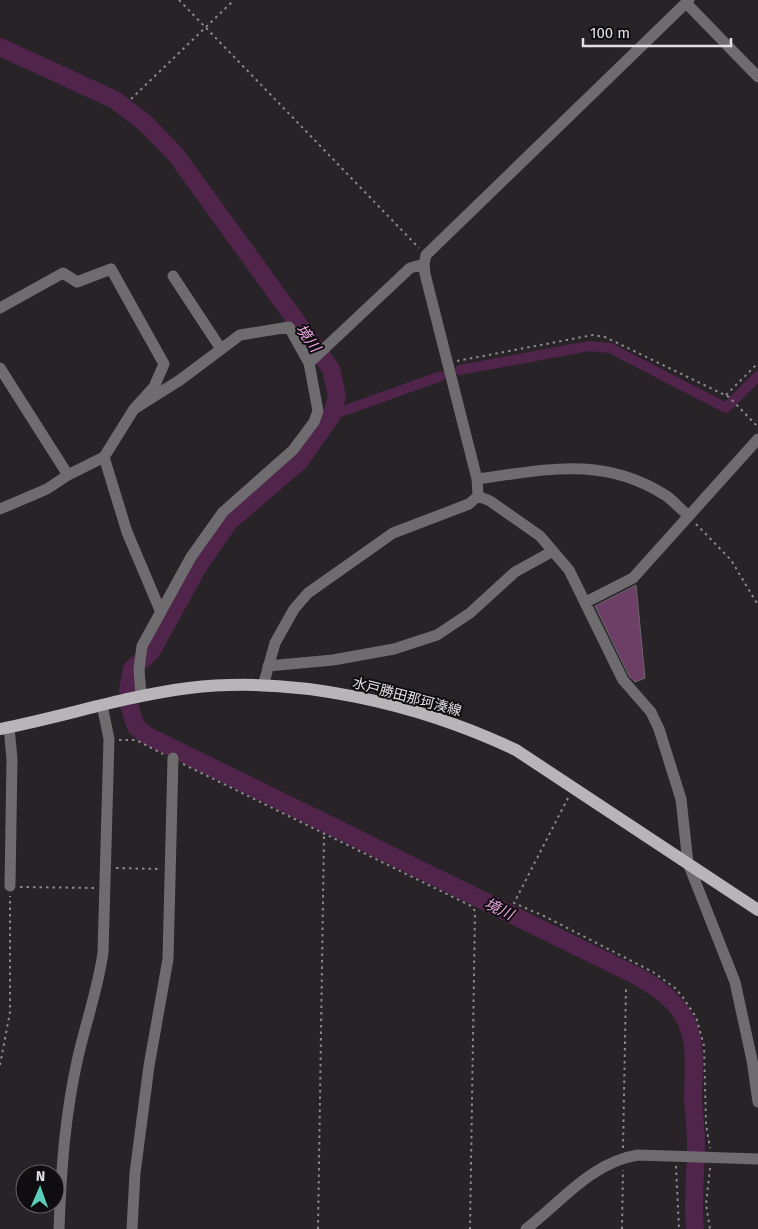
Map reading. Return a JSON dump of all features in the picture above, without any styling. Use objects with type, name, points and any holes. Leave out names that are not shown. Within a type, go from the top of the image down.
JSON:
[{"type":"main road","name":"水戸勝田那珂湊線","points":[[4,728],[141,696],[202,687],[263,686],[322,691],[371,701],[439,719],[489,737],[516,750],[758,910]]},
{"type":"street","points":[[312,360],[410,268],[425,260],[688,2],[758,77]]},
{"type":"street","points":[[425,260],[477,479],[478,496]]},
{"type":"street","points":[[0,308],[63,273],[77,282],[111,269],[164,364],[154,387],[134,409],[104,458],[68,475],[47,489],[0,510]]},
{"type":"street","points":[[174,276],[221,349]]},
{"type":"street","points":[[134,409],[180,380],[240,335],[289,327],[312,360],[318,411],[314,422],[293,450],[223,512],[208,530],[160,610],[142,646],[139,669],[141,696]]},
{"type":"street","points":[[0,368],[68,475]]},
{"type":"street","points":[[586,602],[633,578],[758,439]]},
{"type":"street","points":[[104,458],[127,532],[160,610]]},
{"type":"street","points":[[477,479],[564,467],[587,467],[613,473],[665,495],[688,516]]},
{"type":"street","points":[[478,496],[490,501],[540,536],[569,570],[623,680],[651,712],[659,729],[681,799],[688,863],[735,982],[752,1060],[758,1102]]},
{"type":"street","points":[[263,686],[268,666],[283,626],[299,604],[323,581],[393,533],[469,504],[478,496]]},
{"type":"street","points":[[268,666],[333,660],[394,648],[437,635],[470,612],[515,572],[553,551]]},
{"type":"street","points":[[59,1229],[65,1133],[78,1057],[98,986],[102,961],[109,740],[102,705]]},
{"type":"street","points":[[4,728],[12,759],[10,886]]},
{"type":"street","points":[[132,1229],[135,1173],[149,1066],[168,959],[173,758]]},
{"type":"street","points":[[526,1229],[607,1163],[623,1157],[638,1154],[758,1158]]},
{"type":"path","points":[[179,0],[425,260]]},
{"type":"path","points":[[131,99],[234,0]]},
{"type":"path","points":[[448,363],[593,335],[605,336],[729,397],[758,427]]},
{"type":"path","points":[[725,395],[758,363]]},
{"type":"path","points":[[688,516],[731,560],[758,605]]},
{"type":"path","points":[[109,740],[136,740],[471,906],[475,911],[470,1229]]},
{"type":"path","points":[[575,788],[514,904],[544,916],[653,972],[675,988],[696,1017],[704,1046],[706,1124],[709,1157],[706,1204],[710,1229]]},
{"type":"path","points":[[318,1229],[324,834]]},
{"type":"path","points":[[106,867],[170,869]]},
{"type":"path","points":[[0,1065],[10,1012],[10,886],[105,888]]},
{"type":"path","points":[[622,1229],[626,988]]},
{"type":"path","points":[[680,1156],[680,1229]]},
{"type":"building","points":[[636,585],[645,678],[635,682],[629,676],[595,606]]},
{"type":"waterway","name":"境川","points":[[0,47],[115,100],[145,123],[176,155],[331,369],[337,396],[332,415],[299,462],[229,522],[199,565],[151,652],[132,669],[128,690]]},
{"type":"waterway","points":[[460,370],[589,346],[610,348],[726,408],[758,376]]},
{"type":"waterway","points":[[332,415],[441,376]]},
{"type":"waterway","name":"境川","points":[[129,705],[136,727],[146,735],[639,977],[670,999],[684,1017],[693,1047],[693,1100],[696,1145],[695,1229]]}]
